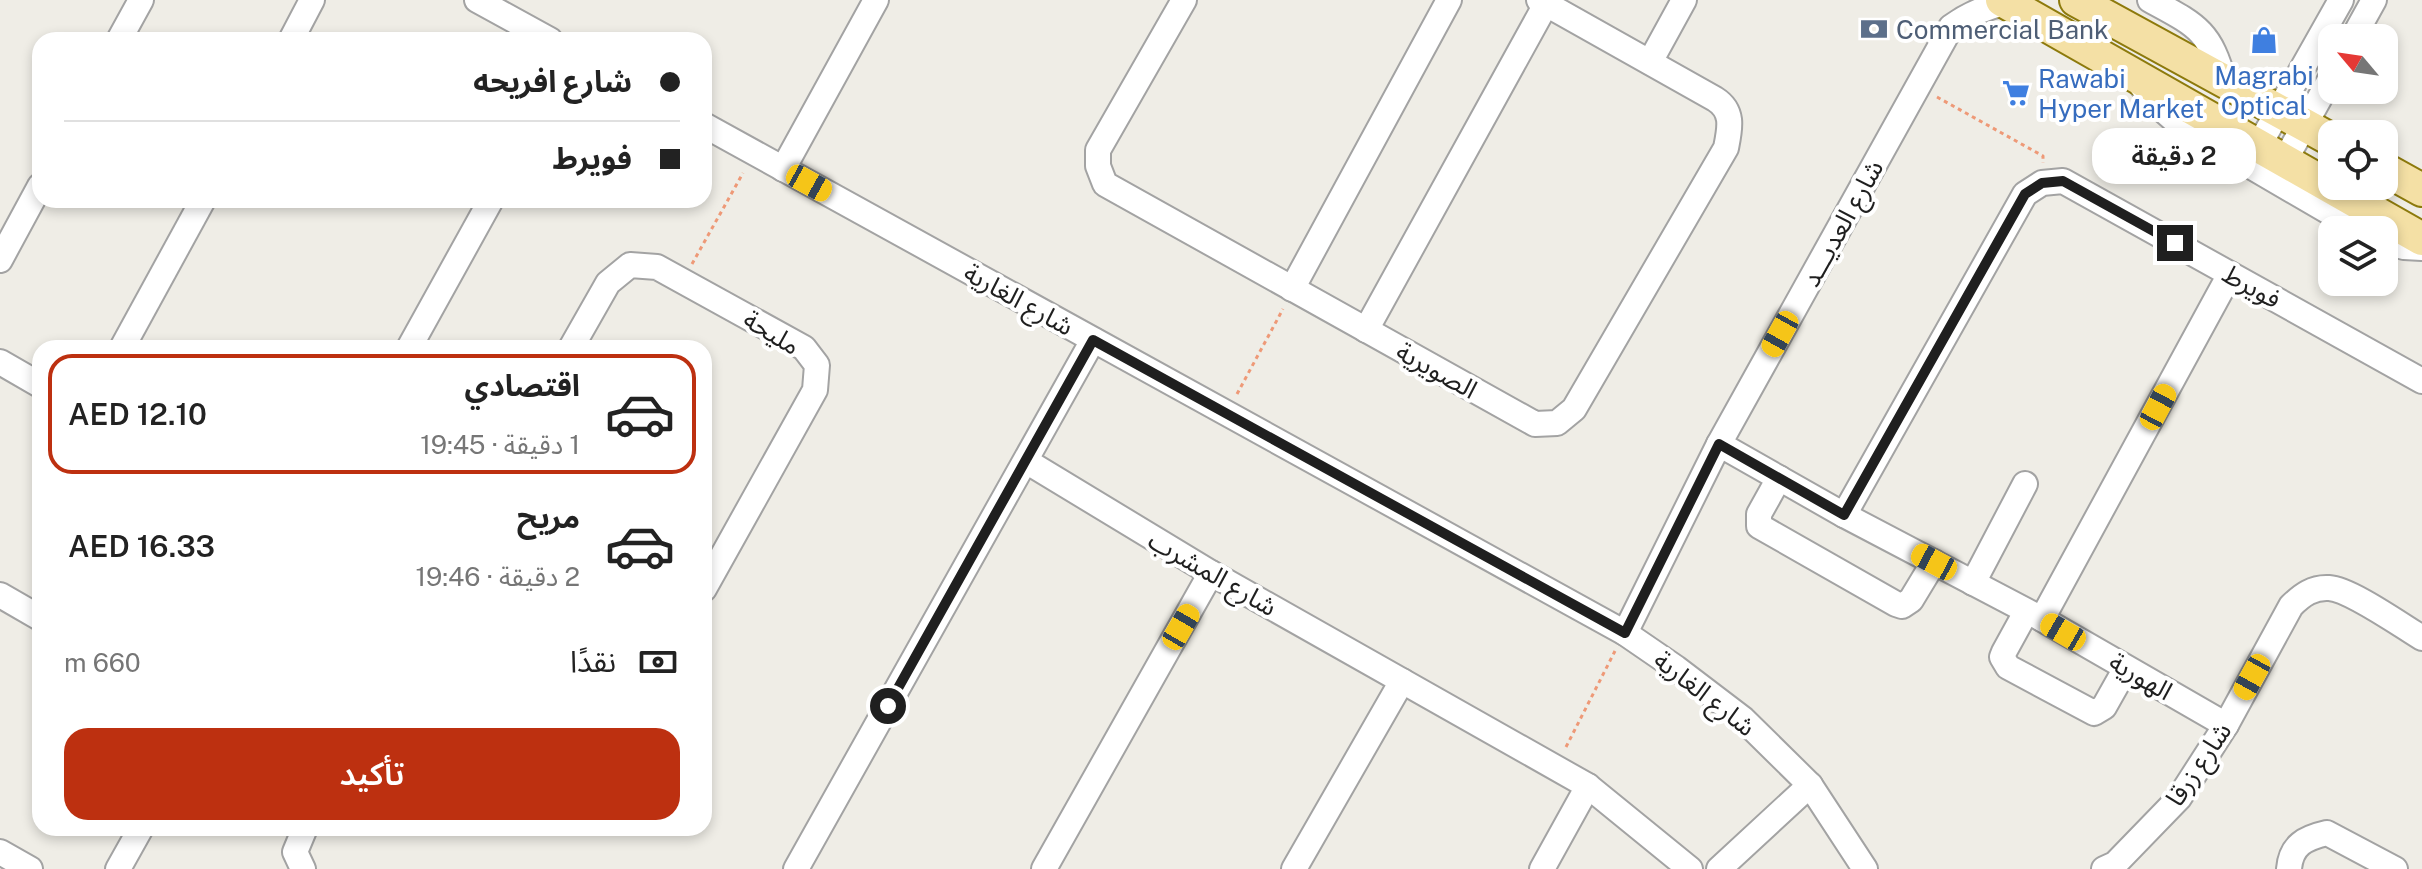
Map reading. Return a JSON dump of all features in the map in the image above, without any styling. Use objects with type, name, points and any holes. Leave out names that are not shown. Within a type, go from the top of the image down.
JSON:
[{"type":"main road","points":[[2076,0],[2305,126]]},
{"type":"main road","points":[[2004,1],[2422,239]]},
{"type":"main road","points":[[2398,177],[2422,190]]},
{"type":"street","points":[[123,32],[141,0]]},
{"type":"street","points":[[295,32],[312,0]]},
{"type":"street","points":[[477,0],[535,32]]},
{"type":"street","points":[[783,169],[876,0]]},
{"type":"street","name":"الصويرية","points":[[1184,0],[1098,150],[1098,166],[1105,184],[1535,424],[1557,423],[1574,409],[1726,148],[1731,124],[1725,105],[1543,2]]},
{"type":"street","points":[[1292,289],[1449,0]]},
{"type":"street","points":[[1650,62],[1684,0]]},
{"type":"street","name":"شارع العديـــد","points":[[1625,633],[1719,444],[1951,27],[1951,0]]},
{"type":"street","points":[[2150,0],[2199,29],[2213,49],[2224,82]]},
{"type":"street","points":[[2305,126],[2341,0]]},
{"type":"street","points":[[2361,24],[2374,0]]},
{"type":"street","points":[[1951,27],[2004,1]]},
{"type":"street","points":[[1366,330],[1543,2]]},
{"type":"street","points":[[2135,76],[2155,103],[2180,125],[2336,216]]},
{"type":"street","points":[[2271,155],[2305,126],[2318,102]]},
{"type":"street","name":"شارع الغارية","points":[[712,129],[1625,633],[1743,719],[1810,785],[1865,869]]},
{"type":"street","name":"فويرط","points":[[2042,183],[2063,181],[2422,381]]},
{"type":"street","points":[[1844,515],[2025,194],[2042,183]]},
{"type":"street","points":[[0,260],[32,201]]},
{"type":"street","points":[[126,340],[199,208]]},
{"type":"street","points":[[413,340],[487,208]]},
{"type":"street","points":[[2398,246],[2422,248]]},
{"type":"street","name":"مليحة","points":[[576,340],[608,283],[630,265],[657,267],[804,348],[817,365],[815,390],[712,575]]},
{"type":"street","points":[[2126,668],[2104,707],[2094,713],[2008,667],[2002,657],[2034,616],[2230,274]]},
{"type":"street","points":[[796,869],[1093,340]]},
{"type":"street","points":[[0,362],[32,380]]},
{"type":"street","name":"الهورية","points":[[1719,444],[2226,725]]},
{"type":"street","name":"شارع المشرب","points":[[1026,461],[1211,573],[1588,786],[1690,869]]},
{"type":"street","points":[[1779,478],[1759,514],[1759,526],[1896,604],[1902,606],[1911,600],[1934,562]]},
{"type":"street","points":[[1973,583],[2025,484]]},
{"type":"street","points":[[1044,869],[1211,573]]},
{"type":"street","name":"شارع زرقا","points":[[2113,867],[2179,798],[2226,725],[2291,606],[2302,595],[2314,590],[2339,590],[2422,638]]},
{"type":"street","points":[[0,595],[32,613]]},
{"type":"street","points":[[1294,869],[1402,681]]},
{"type":"street","points":[[1719,869],[1810,785]]},
{"type":"street","points":[[1542,869],[1588,786]]},
{"type":"street","points":[[2289,869],[2295,848],[2309,837],[2327,833],[2395,869]]},
{"type":"street","points":[[118,869],[137,836]]},
{"type":"street","points":[[302,836],[295,852],[303,869]]},
{"type":"street","points":[[0,852],[30,869]]},
{"type":"path","points":[[1918,87],[2043,156],[2042,183]]},
{"type":"path","points":[[682,281],[754,153]]},
{"type":"path","points":[[1226,415],[1292,289]]},
{"type":"path","points":[[1555,768],[1625,633]]},
{"type":"place","name":"Commercial Bank","points":[[1874,29]]},
{"type":"place","name":"Magrabi Optical","points":[[2264,40]]},
{"type":"place","name":"Rawabi Hyper Market","points":[[2016,93]]},
{"type":"route","points":[[888,706],[1093,340],[1625,633],[1719,444],[1844,515],[2025,194],[2042,183],[2063,181],[2175,243]]}]
